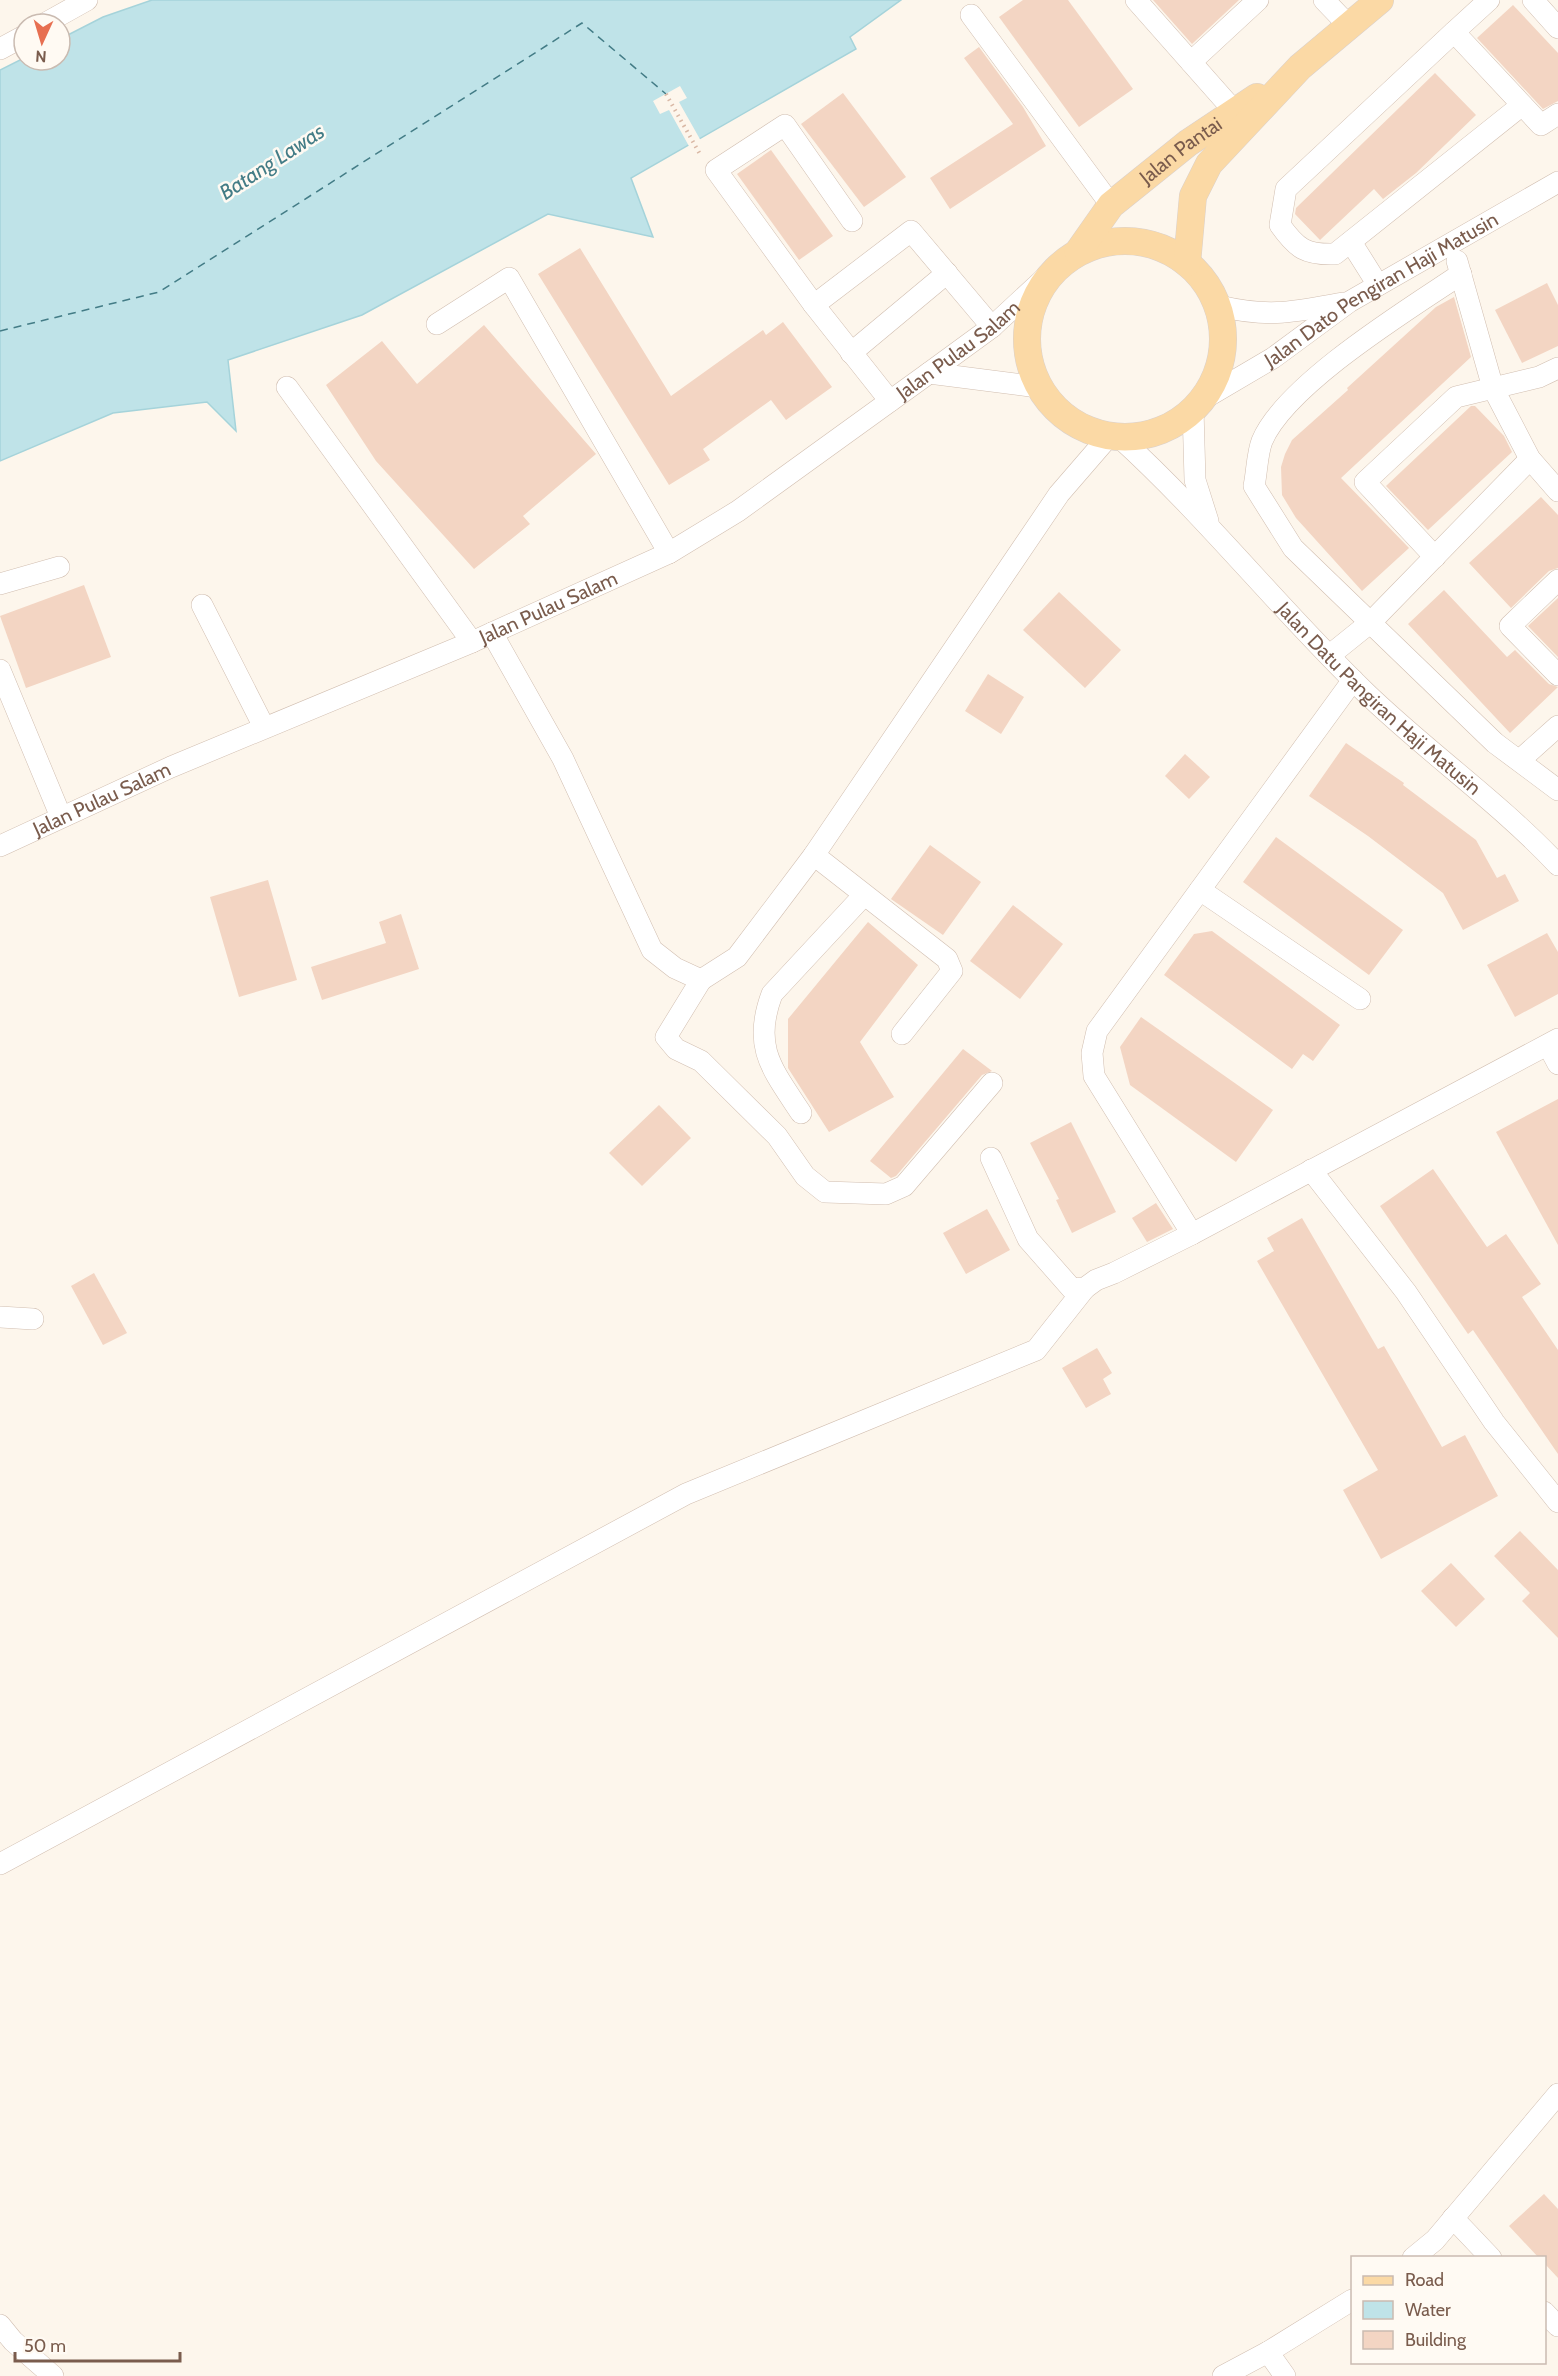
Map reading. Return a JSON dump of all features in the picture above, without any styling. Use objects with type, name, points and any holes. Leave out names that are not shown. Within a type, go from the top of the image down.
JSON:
[{"type":"main road","name":"Jalan Pantai","points":[[1187,263],[1193,196],[1209,164],[1300,67],[1380,0]]},
{"type":"main road","name":"Jalan Pantai","points":[[1078,252],[1111,205],[1188,143],[1300,67]]},
{"type":"main road","points":[[1116,240],[1149,243],[1179,255],[1203,277],[1219,306],[1224,337],[1220,369],[1199,403],[1181,421],[1152,434],[1114,436],[1086,430],[1058,412],[1038,387],[1027,356],[1026,323],[1037,292],[1046,278],[1078,252],[1116,240]]},
{"type":"street","points":[[66,12],[87,0]]},
{"type":"street","points":[[1136,0],[1235,112]]},
{"type":"street","points":[[1191,62],[1258,0]]},
{"type":"street","points":[[1324,0],[1348,25]]},
{"type":"street","points":[[1489,0],[1286,189],[1280,225],[1293,244],[1313,255],[1335,254],[1522,105]]},
{"type":"street","points":[[1533,0],[1558,28]]},
{"type":"street","points":[[971,15],[1111,205]]},
{"type":"street","points":[[1454,32],[1541,126],[1558,114]]},
{"type":"street","points":[[852,221],[785,125],[716,170],[814,305],[890,401]]},
{"type":"street","name":"Jalan Dato Pengiran Haji Matusin","points":[[1199,403],[1273,358],[1349,302],[1558,182]]},
{"type":"street","points":[[814,305],[911,231],[992,327]]},
{"type":"street","points":[[1351,242],[1378,285]]},
{"type":"street","points":[[1452,243],[1493,388],[1530,459],[1558,492]]},
{"type":"street","points":[[851,352],[947,273]]},
{"type":"street","points":[[1461,274],[1350,350],[1286,406],[1262,441],[1254,486],[1293,548],[1495,743],[1558,790]]},
{"type":"street","points":[[437,324],[509,278],[669,553]]},
{"type":"street","name":"Jalan Pulau Salam","points":[[0,846],[264,727],[472,642],[669,553],[738,511],[929,373],[992,327],[1046,278]]},
{"type":"street","points":[[1219,306],[1253,314],[1281,314],[1349,302]]},
{"type":"street","points":[[1435,556],[1365,482],[1456,397],[1539,377],[1558,368]]},
{"type":"street","points":[[929,373],[1038,387]]},
{"type":"street","points":[[287,387],[472,642]]},
{"type":"street","points":[[1199,403],[1195,480],[1209,525]]},
{"type":"street","points":[[992,1083],[904,1186],[886,1194],[825,1192],[804,1176],[777,1136],[701,1061],[676,1049],[666,1037],[701,980],[737,957],[814,855],[1059,494],[1114,436]]},
{"type":"street","name":"Jalan Datu Pangiran Haji Matusin","points":[[1114,436],[1209,525],[1353,680],[1557,862]]},
{"type":"street","points":[[1330,656],[1371,622],[1530,459]]},
{"type":"street","points":[[0,584],[59,567]]},
{"type":"street","points":[[1558,580],[1510,626],[1558,675]]},
{"type":"street","points":[[202,605],[264,727]]},
{"type":"street","points":[[492,633],[563,759],[652,950],[675,968],[701,980]]},
{"type":"street","points":[[0,670],[61,817]]},
{"type":"street","points":[[1192,1234],[1094,1076],[1092,1053],[1097,1031],[1353,680]]},
{"type":"street","points":[[1520,760],[1558,726]]},
{"type":"street","points":[[814,855],[947,959],[952,971],[902,1034]]},
{"type":"street","points":[[1200,890],[1360,999]]},
{"type":"street","points":[[801,1113],[769,1064],[763,1025],[765,1012],[772,994],[864,895]]},
{"type":"street","points":[[0,1864],[686,1494],[1036,1350],[1084,1288],[1096,1280],[1114,1274],[1192,1234],[1553,1042],[1558,1064]]},
{"type":"street","points":[[991,1158],[1028,1239],[1072,1289],[1084,1288]]},
{"type":"street","points":[[1311,1170],[1406,1292],[1494,1422],[1558,1502]]},
{"type":"street","points":[[0,1317],[33,1319]]},
{"type":"street","points":[[1415,2256],[1435,2240],[1558,2094]]},
{"type":"street","points":[[1454,2218],[1489,2256]]},
{"type":"street","points":[[1223,2376],[1268,2352],[1351,2301]]},
{"type":"street","points":[[1546,2313],[1558,2326]]},
{"type":"street","points":[[0,2325],[13,2342],[53,2376]]},
{"type":"street","points":[[1268,2352],[1285,2376]]},
{"type":"path","points":[[666,94],[708,166],[716,170]]},
{"type":"water","name":"Batang Lawas","points":[[152,0],[901,0],[850,37],[856,49],[631,178],[653,237],[548,214],[362,315],[228,360],[236,431],[207,402],[113,413],[0,461],[0,70],[12,64],[12,72],[72,72],[72,33],[103,17]]},
{"type":"pier","points":[[680,86],[687,98],[679,102],[701,141],[690,148],[669,110],[660,114],[653,101]]},
{"type":"building","points":[[1023,0],[1068,0],[1133,89],[1079,127],[999,17]]},
{"type":"building","points":[[1153,0],[1239,0],[1192,44]]},
{"type":"building","points":[[1513,5],[1558,53],[1558,101],[1543,109],[1477,38]]},
{"type":"building","points":[[979,47],[1023,107],[1046,146],[950,209],[930,178],[1013,124],[964,58]]},
{"type":"building","points":[[1435,73],[1476,115],[1416,173],[1383,199],[1374,189],[1320,240],[1295,214],[1296,208]]},
{"type":"building","points":[[843,93],[906,177],[864,207],[801,124]]},
{"type":"building","points":[[771,150],[833,236],[799,260],[737,174]]},
{"type":"building","points":[[580,248],[671,396],[763,330],[766,335],[783,322],[832,387],[786,420],[771,400],[703,449],[710,460],[669,485],[538,274]]},
{"type":"building","points":[[1547,283],[1558,305],[1558,346],[1522,363],[1495,310]]},
{"type":"building","points":[[1454,297],[1471,357],[1341,478],[1409,548],[1362,591],[1296,518],[1282,495],[1281,467],[1285,454],[1292,440],[1348,390],[1347,388],[1436,307]]},
{"type":"building","points":[[484,325],[596,454],[523,516],[530,524],[474,569],[376,461],[326,385],[382,341],[417,384]]},
{"type":"building","points":[[1471,406],[1475,406],[1504,436],[1512,452],[1428,530],[1386,486]]},
{"type":"building","points":[[1541,497],[1558,515],[1558,568],[1549,571],[1511,608],[1469,563]]},
{"type":"building","points":[[84,585],[111,657],[26,688],[0,616]]},
{"type":"building","points":[[1444,590],[1507,657],[1515,650],[1549,684],[1558,687],[1510,733],[1408,624]]},
{"type":"building","points":[[1059,592],[1121,650],[1085,688],[1023,630]]},
{"type":"building","points":[[1558,598],[1558,657],[1528,626]]},
{"type":"building","points":[[988,674],[1024,697],[1001,734],[965,711]]},
{"type":"building","points":[[1346,743],[1404,783],[1403,785],[1476,840],[1497,878],[1505,874],[1519,901],[1463,930],[1443,893],[1368,836],[1309,796]]},
{"type":"building","points":[[1185,754],[1210,777],[1189,799],[1165,776]]},
{"type":"building","points":[[1276,837],[1403,930],[1369,975],[1243,882]]},
{"type":"building","points":[[930,845],[981,882],[943,935],[891,899]]},
{"type":"building","points":[[268,880],[297,980],[239,997],[210,897]]},
{"type":"building","points":[[1013,905],[1063,944],[1020,999],[970,961]]},
{"type":"building","points":[[401,914],[419,969],[322,1000],[311,967],[386,943],[379,922]]},
{"type":"building","points":[[868,922],[918,965],[860,1042],[894,1097],[829,1132],[788,1068],[788,1019]]},
{"type":"building","points":[[1212,931],[1340,1025],[1313,1061],[1303,1054],[1292,1069],[1164,975],[1194,934]]},
{"type":"building","points":[[1547,933],[1558,952],[1558,994],[1515,1017],[1487,965]]},
{"type":"building","points":[[1141,1017],[1273,1110],[1236,1162],[1130,1085],[1120,1047]]},
{"type":"building","points":[[963,1049],[992,1071],[982,1075],[896,1176],[891,1178],[870,1161]]},
{"type":"building","points":[[1558,1099],[1558,1245],[1496,1132]]},
{"type":"building","points":[[659,1105],[691,1138],[642,1186],[609,1153]]},
{"type":"building","points":[[1071,1122],[1116,1212],[1072,1233],[1056,1200],[1059,1199],[1030,1143]]},
{"type":"building","points":[[1433,1169],[1487,1247],[1506,1234],[1541,1284],[1522,1297],[1558,1350],[1558,1454],[1473,1330],[1468,1334],[1380,1206]]},
{"type":"building","points":[[1156,1203],[1173,1229],[1147,1242],[1132,1218]]},
{"type":"building","points":[[987,1209],[1010,1250],[966,1274],[943,1233]]},
{"type":"building","points":[[1302,1218],[1378,1349],[1384,1346],[1442,1447],[1465,1435],[1498,1496],[1381,1559],[1343,1490],[1378,1470],[1257,1261],[1274,1251],[1267,1238]]},
{"type":"building","points":[[94,1273],[127,1333],[103,1345],[71,1286]]},
{"type":"building","points":[[1097,1348],[1112,1373],[1103,1379],[1111,1394],[1086,1408],[1062,1368]]},
{"type":"building","points":[[1520,1531],[1558,1570],[1558,1638],[1522,1601],[1530,1593],[1494,1556]]},
{"type":"building","points":[[1451,1563],[1485,1599],[1456,1627],[1421,1591]]},
{"type":"building","points":[[1544,2194],[1558,2209],[1558,2278],[1546,2265],[1546,2256],[1537,2256],[1509,2226]]},
{"type":"ferry route","points":[[0,331],[159,292],[582,23],[666,94]]}]
